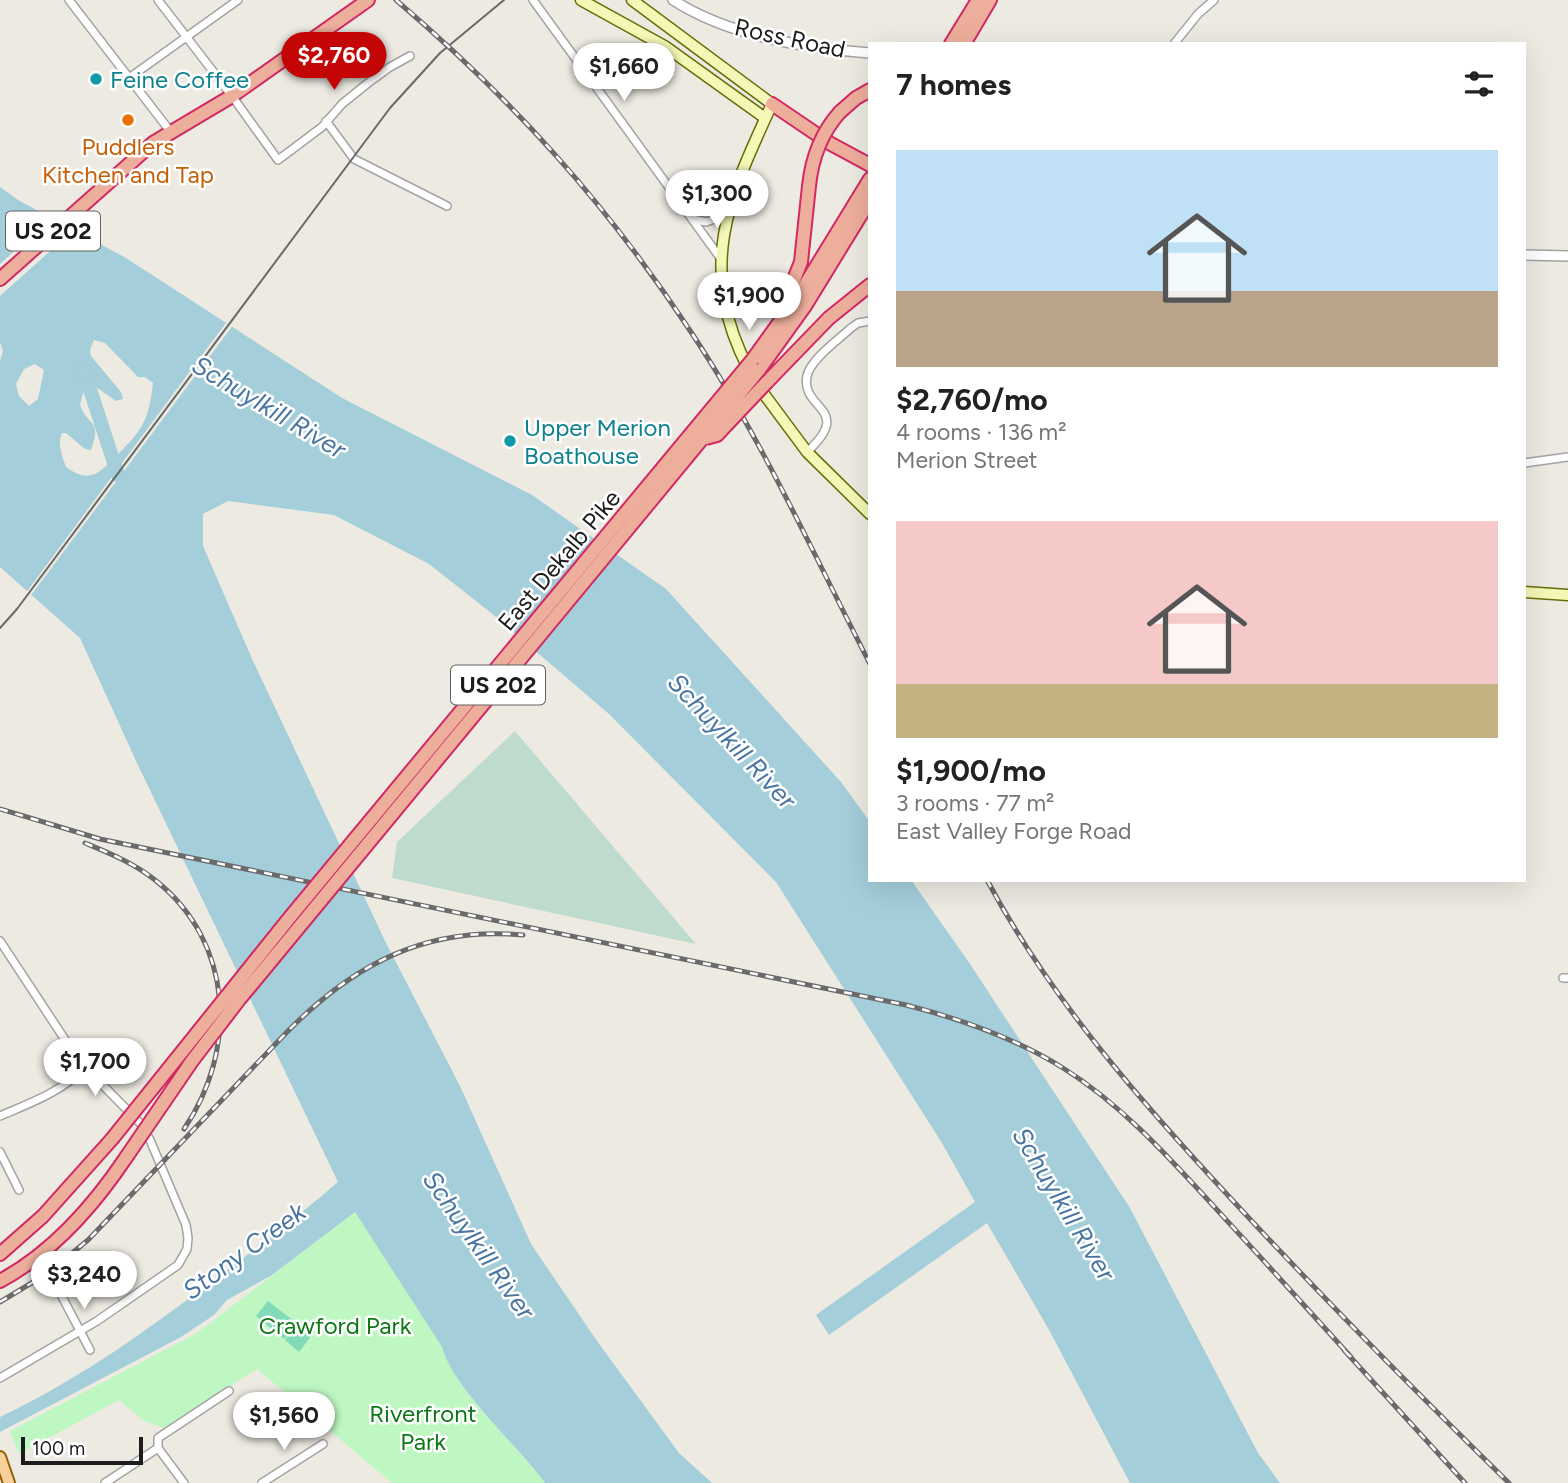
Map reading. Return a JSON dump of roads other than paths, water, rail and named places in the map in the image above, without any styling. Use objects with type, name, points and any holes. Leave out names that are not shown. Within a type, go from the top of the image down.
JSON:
[{"type":"highway","name":"US 202","points":[[0,279],[143,151],[170,131],[232,96],[368,0]]},
{"type":"highway","points":[[952,42],[978,0]]},
{"type":"highway","points":[[965,42],[990,0]]},
{"type":"highway","points":[[785,316],[785,302],[798,273],[803,251],[809,186],[816,152],[826,130],[840,112],[868,91]]},
{"type":"highway","points":[[772,104],[831,144],[868,164]]},
{"type":"highway","name":"East Dekalb Pike","points":[[291,926],[805,306],[863,204],[868,186]]},
{"type":"highway","name":"East Dekalb Pike","points":[[291,926],[702,440],[756,365],[785,316],[863,204]]},
{"type":"highway","points":[[702,440],[717,435],[829,318],[868,287]]},
{"type":"highway","name":"US 202","points":[[0,1282],[32,1260],[67,1229],[102,1190],[291,926]]},
{"type":"highway","points":[[0,1254],[43,1216],[112,1139],[291,926]]},
{"type":"main road","points":[[581,0],[666,47],[765,118]]},
{"type":"main road","points":[[632,0],[772,104],[740,175],[726,215],[721,258],[725,303],[738,347],[761,391],[807,452],[868,512]]},
{"type":"main road","points":[[1526,592],[1568,595]]},
{"type":"main road","points":[[0,1457],[9,1483]]},
{"type":"street","points":[[69,0],[170,131]]},
{"type":"street","points":[[158,0],[278,160],[368,83],[390,66],[410,56]]},
{"type":"street","points":[[129,78],[239,0]]},
{"type":"street","points":[[533,0],[721,258]]},
{"type":"street","name":"Ross Road","points":[[673,0],[701,15],[759,35],[814,47],[868,53]]},
{"type":"street","points":[[1176,42],[1198,14],[1214,0]]},
{"type":"street","points":[[326,121],[354,159],[447,206]]},
{"type":"street","points":[[691,219],[706,222],[726,215]]},
{"type":"street","points":[[1526,254],[1568,256]]},
{"type":"street","points":[[807,452],[821,438],[827,423],[825,414],[808,390],[807,374],[813,364],[851,328],[868,321]]},
{"type":"street","points":[[1526,463],[1568,457]]},
{"type":"street","points":[[0,941],[85,1067],[140,1123],[150,1140],[186,1225],[188,1238],[187,1249],[178,1265],[78,1331],[0,1378]]},
{"type":"street","points":[[0,1116],[55,1091],[85,1067]]},
{"type":"street","points":[[0,1152],[19,1190]]},
{"type":"street","points":[[56,1285],[90,1350]]},
{"type":"street","points":[[184,1483],[158,1448],[158,1438],[229,1391]]},
{"type":"street","points":[[262,1483],[323,1444]]},
{"type":"street","points":[[105,1483],[158,1448]]},
{"type":"water","points":[[0,187],[18,200],[126,258],[342,398],[532,495],[666,589],[841,782],[868,819],[868,882],[912,882],[968,961],[1130,1208],[1258,1453],[1280,1483],[1130,1483],[1048,1328],[987,1223],[829,1335],[816,1315],[975,1202],[942,1143],[776,882],[609,714],[490,612],[429,564],[334,515],[228,501],[203,514],[203,546],[253,661],[386,943],[460,1086],[531,1244],[597,1341],[679,1453],[712,1483],[545,1483],[459,1380],[442,1347],[355,1212],[272,1275],[227,1300],[214,1315],[181,1337],[0,1432],[0,1417],[57,1387],[138,1335],[263,1243],[338,1182],[80,638],[0,567],[0,361],[3,351],[0,342]],"holes":[[[94,340],[105,343],[138,377],[145,377],[153,383],[149,406],[139,431],[126,446],[100,471],[89,476],[82,475],[66,467],[60,446],[62,433],[66,433],[85,449],[91,450],[95,428],[80,405],[85,385],[96,387],[116,401],[123,399],[121,392],[91,356]],[[35,364],[44,370],[38,399],[29,406],[19,396],[16,384],[24,369]]]},
{"type":"waterway","name":"Schuylkill River","points":[[83,368],[118,475]]},
{"type":"tram line","points":[[0,628],[17,609],[390,108],[440,53],[504,0]]},
{"type":"railway","points":[[396,0],[479,76],[555,155],[626,240],[659,285],[740,412],[868,660]]},
{"type":"railway","points":[[0,809],[100,839],[906,1005],[987,1030],[1045,1057],[1084,1082],[1122,1112],[1175,1164],[1351,1357]]},
{"type":"railway","points":[[85,843],[130,863],[155,880],[181,905],[200,934],[213,965],[219,998],[219,1032],[213,1065],[201,1098],[184,1129]]},
{"type":"railway","points":[[988,882],[1012,924],[1069,1009],[1166,1128],[1336,1310],[1509,1483]]},
{"type":"railway","points":[[0,1302],[48,1273],[88,1240],[287,1032],[338,987],[366,969],[423,944],[488,934],[523,935]]},
{"type":"railway","points":[[1344,1350],[1465,1483]]},
{"type":"place","name":"Feine Coffee","points":[[96,79]]},
{"type":"place","name":"Puddlers Kitchen and Tap","points":[[128,120]]},
{"type":"place","name":"Upper Merion Boathouse","points":[[510,441]]},
{"type":"water label","name":"Stony Creek","points":[[244,1251]]},
{"type":"park label","name":"Crawford Park","points":[[335,1325]]},
{"type":"park label","name":"Riverfront Park","points":[[423,1427]]}]
